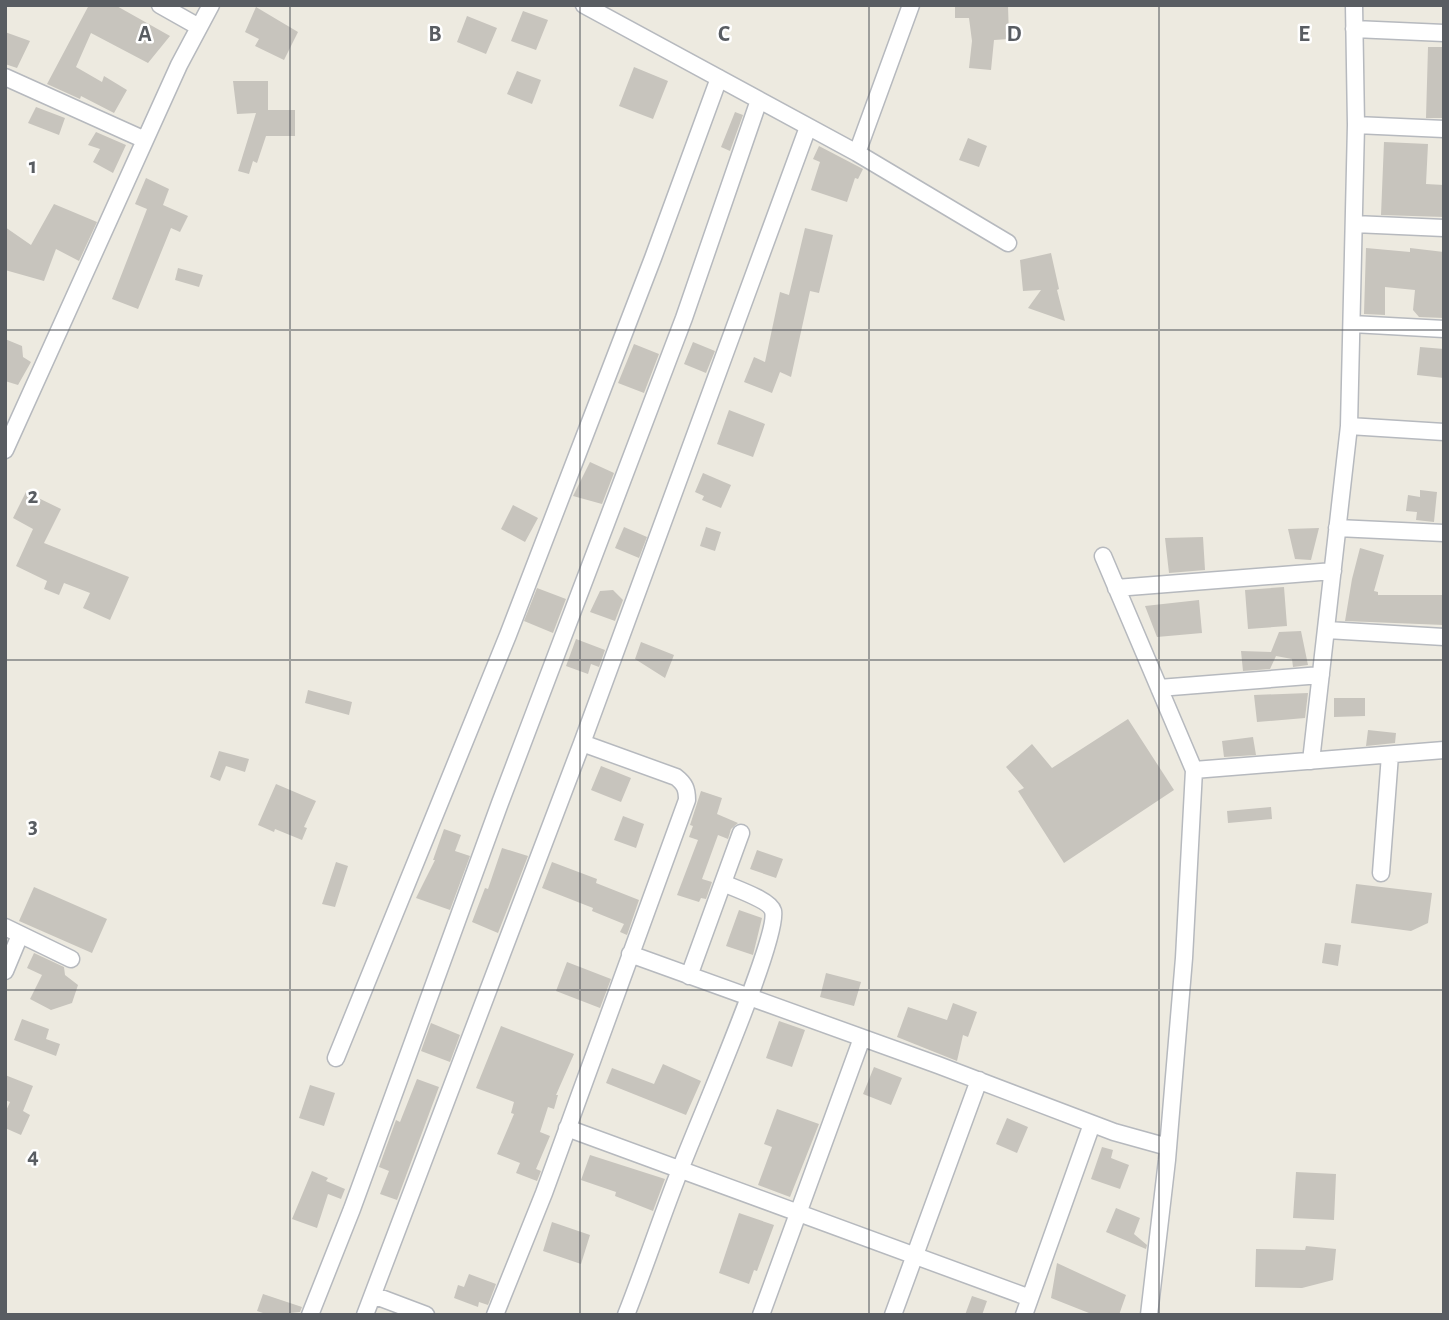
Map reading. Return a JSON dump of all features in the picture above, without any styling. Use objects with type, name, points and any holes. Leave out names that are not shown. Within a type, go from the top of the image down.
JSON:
[{"type":"street","points":[[160,5],[199,27]]},
{"type":"street","points":[[7,443],[145,140],[211,5]]},
{"type":"street","points":[[584,5],[857,153],[1009,243]]},
{"type":"street","points":[[857,153],[911,5]]},
{"type":"street","points":[[1311,761],[1349,426],[1356,125],[1354,5]]},
{"type":"street","points":[[1354,29],[1444,33]]},
{"type":"street","points":[[5,77],[145,140]]},
{"type":"street","points":[[336,1058],[508,635],[719,78]]},
{"type":"street","points":[[310,1315],[684,318],[759,100]]},
{"type":"street","points":[[1356,125],[1444,129]]},
{"type":"street","points":[[365,1315],[582,743],[808,127]]},
{"type":"street","points":[[1354,224],[1444,228]]},
{"type":"street","points":[[1352,324],[1444,329]]},
{"type":"street","points":[[1349,426],[1444,432]]},
{"type":"street","points":[[1337,528],[1444,533]]},
{"type":"street","points":[[1102,556],[1194,770],[1184,958],[1168,1147],[1149,1315]]},
{"type":"street","points":[[1116,588],[1333,571]]},
{"type":"street","points":[[1326,629],[1444,637]]},
{"type":"street","points":[[1159,688],[1321,675]]},
{"type":"street","points":[[495,1315],[544,1193],[687,800],[684,783],[676,777],[582,743]]},
{"type":"street","points":[[1194,770],[1444,750]]},
{"type":"street","points":[[1381,873],[1390,755]]},
{"type":"street","points":[[689,976],[741,833]]},
{"type":"street","points":[[626,1315],[680,1170],[749,998],[773,926],[773,912],[769,904],[723,883]]},
{"type":"street","points":[[5,927],[71,959]]},
{"type":"street","points":[[5,971],[20,934]]},
{"type":"street","points":[[630,954],[1093,1124],[1168,1147]]},
{"type":"street","points":[[761,1315],[862,1038]]},
{"type":"street","points":[[893,1315],[979,1080]]},
{"type":"street","points":[[1024,1315],[1093,1124]]},
{"type":"street","points":[[568,1128],[1030,1298]]},
{"type":"street","points":[[373,1295],[426,1315]]},
{"type":"building","points":[[89,5],[115,5],[170,36],[148,63],[91,33],[76,67],[102,82],[104,76],[127,90],[114,113],[81,96],[80,99],[47,84]]},
{"type":"building","points":[[955,5],[1008,5],[1009,39],[994,40],[991,70],[969,68],[972,41],[969,18],[955,18]]},
{"type":"building","points":[[256,7],[298,32],[284,60],[255,46],[259,39],[245,32]]},
{"type":"building","points":[[523,11],[548,20],[536,50],[511,41]]},
{"type":"building","points":[[467,16],[497,28],[486,54],[457,42]]},
{"type":"building","points":[[5,32],[30,41],[17,68],[5,64]]},
{"type":"building","points":[[1428,47],[1444,47],[1444,118],[1426,118]]},
{"type":"building","points":[[634,67],[668,81],[653,119],[619,106]]},
{"type":"building","points":[[517,71],[541,80],[532,104],[507,94]]},
{"type":"building","points":[[233,81],[268,81],[268,110],[295,110],[295,136],[266,136],[257,163],[253,161],[249,174],[238,171],[256,113],[237,114]]},
{"type":"building","points":[[36,107],[65,118],[59,135],[28,123]]},
{"type":"building","points":[[735,112],[743,115],[730,151],[721,147]]},
{"type":"building","points":[[96,132],[126,145],[113,173],[93,162],[100,149],[88,145]]},
{"type":"building","points":[[968,138],[987,146],[979,167],[959,160]]},
{"type":"building","points":[[1384,142],[1428,144],[1426,184],[1444,185],[1444,217],[1381,215]]},
{"type":"building","points":[[819,146],[863,169],[858,179],[855,178],[847,202],[811,190],[820,162],[813,159]]},
{"type":"building","points":[[146,178],[169,189],[163,205],[188,216],[180,232],[171,228],[138,309],[112,299],[147,209],[135,204]]},
{"type":"building","points":[[54,204],[97,222],[79,261],[56,249],[44,281],[5,270],[5,227],[31,245]]},
{"type":"building","points":[[805,228],[833,235],[819,293],[810,291],[791,377],[780,372],[772,393],[744,382],[754,357],[765,362],[780,292],[789,295]]},
{"type":"building","points":[[1366,248],[1410,252],[1410,248],[1444,252],[1444,318],[1419,317],[1413,310],[1415,290],[1385,287],[1385,315],[1364,314]]},
{"type":"building","points":[[1051,253],[1065,321],[1028,308],[1041,290],[1023,291],[1020,260]]},
{"type":"building","points":[[178,268],[203,275],[199,287],[175,280]]},
{"type":"building","points":[[5,339],[22,346],[23,357],[31,362],[18,385],[5,381]]},
{"type":"building","points":[[693,342],[715,351],[706,373],[684,364]]},
{"type":"building","points":[[634,344],[659,354],[644,393],[618,383]]},
{"type":"building","points":[[1420,347],[1444,349],[1444,378],[1417,375]]},
{"type":"building","points":[[729,410],[765,424],[753,457],[717,444]]},
{"type":"building","points":[[590,462],[614,473],[602,504],[573,496]]},
{"type":"building","points":[[703,473],[731,485],[721,508],[702,500],[704,496],[695,492]]},
{"type":"building","points":[[1420,490],[1437,492],[1434,522],[1416,520],[1417,512],[1406,511],[1408,495],[1420,497]]},
{"type":"building","points":[[26,492],[61,509],[44,543],[129,577],[110,620],[83,608],[90,593],[64,583],[59,595],[44,589],[47,581],[16,566],[33,529],[13,518]]},
{"type":"building","points":[[513,505],[538,518],[525,542],[501,529]]},
{"type":"building","points":[[624,527],[647,537],[639,558],[615,548]]},
{"type":"building","points":[[706,527],[721,532],[715,551],[700,546]]},
{"type":"building","points":[[1319,528],[1311,560],[1295,559],[1288,529]]},
{"type":"building","points":[[1203,537],[1205,570],[1169,573],[1165,538]]},
{"type":"building","points":[[1360,548],[1384,555],[1374,591],[1378,592],[1378,595],[1444,595],[1444,625],[1345,621]]},
{"type":"building","points":[[1284,587],[1287,626],[1248,629],[1245,590]]},
{"type":"building","points":[[537,588],[566,599],[553,633],[524,621]]},
{"type":"building","points":[[613,590],[623,600],[615,621],[590,612],[600,591]]},
{"type":"building","points":[[1199,600],[1202,633],[1157,637],[1145,606]]},
{"type":"building","points":[[1301,631],[1308,665],[1293,667],[1292,659],[1276,656],[1270,669],[1243,671],[1241,651],[1271,652],[1279,632]]},
{"type":"building","points":[[576,639],[605,650],[599,667],[591,664],[588,674],[566,666]]},
{"type":"building","points":[[641,642],[674,655],[665,678],[635,659]]},
{"type":"building","points":[[308,690],[352,702],[349,715],[305,703]]},
{"type":"building","points":[[1308,693],[1305,718],[1257,722],[1254,695]]},
{"type":"building","points":[[1334,698],[1365,698],[1365,716],[1334,717]]},
{"type":"building","points":[[1128,719],[1174,790],[1064,863],[1018,791],[1024,788],[1006,767],[1032,744],[1052,768]]},
{"type":"building","points":[[1368,730],[1396,733],[1395,743],[1366,746]]},
{"type":"building","points":[[1253,737],[1256,755],[1224,757],[1222,741]]},
{"type":"building","points":[[219,751],[249,759],[245,772],[226,766],[220,781],[210,777]]},
{"type":"building","points":[[601,766],[631,778],[621,802],[591,790]]},
{"type":"building","points":[[276,784],[316,801],[304,827],[307,828],[302,840],[258,825]]},
{"type":"building","points":[[701,791],[722,798],[717,814],[738,823],[731,829],[728,839],[718,835],[702,879],[712,882],[706,899],[701,898],[699,902],[677,895],[698,840],[689,837]]},
{"type":"building","points":[[1271,807],[1272,819],[1228,823],[1227,811]]},
{"type":"building","points":[[623,816],[644,824],[636,848],[614,840]]},
{"type":"building","points":[[444,829],[461,835],[455,851],[470,856],[450,910],[416,898],[435,860]]},
{"type":"building","points":[[502,848],[528,856],[498,933],[472,922],[485,888],[488,889]]},
{"type":"building","points":[[757,850],[783,859],[776,878],[750,869]]},
{"type":"building","points":[[336,862],[348,866],[335,907],[322,904]]},
{"type":"building","points":[[552,862],[597,879],[596,883],[639,900],[627,935],[620,932],[624,924],[592,911],[593,908],[542,888]]},
{"type":"building","points":[[1356,884],[1432,893],[1428,923],[1411,931],[1351,923]]},
{"type":"building","points":[[34,887],[107,919],[92,953],[19,921]]},
{"type":"building","points":[[739,910],[762,918],[753,955],[726,946]]},
{"type":"building","points":[[1325,943],[1341,945],[1338,966],[1322,963]]},
{"type":"building","points":[[34,953],[64,967],[65,975],[78,985],[72,1003],[51,1010],[30,999],[42,975],[27,968]]},
{"type":"building","points":[[567,962],[611,979],[600,1008],[556,991]]},
{"type":"building","points":[[826,973],[861,982],[854,1006],[820,997]]},
{"type":"building","points":[[953,1003],[977,1012],[968,1037],[963,1035],[957,1061],[897,1037],[908,1007],[947,1020]]},
{"type":"building","points":[[22,1019],[49,1029],[46,1039],[60,1044],[56,1056],[14,1040]]},
{"type":"building","points":[[779,1021],[805,1030],[792,1067],[766,1058]]},
{"type":"building","points":[[431,1023],[460,1035],[450,1062],[421,1051]]},
{"type":"building","points":[[501,1026],[574,1054],[556,1095],[554,1109],[548,1107],[540,1132],[550,1136],[536,1169],[541,1171],[537,1181],[516,1173],[520,1163],[497,1154],[514,1114],[511,1113],[514,1102],[476,1088]]},
{"type":"building","points":[[663,1064],[701,1081],[686,1115],[606,1083],[612,1068],[654,1084]]},
{"type":"building","points":[[874,1067],[902,1078],[891,1105],[863,1094]]},
{"type":"building","points":[[5,1075],[33,1086],[23,1111],[30,1115],[21,1135],[5,1128],[5,1113],[10,1102],[5,1100]]},
{"type":"building","points":[[417,1079],[439,1087],[397,1200],[380,1194],[389,1171],[379,1167],[396,1120],[400,1122]]},
{"type":"building","points":[[310,1085],[335,1093],[324,1126],[299,1118]]},
{"type":"building","points":[[777,1109],[819,1124],[790,1197],[758,1185],[772,1147],[764,1144]]},
{"type":"building","points":[[1007,1118],[1028,1127],[1017,1153],[996,1144]]},
{"type":"building","points":[[1102,1147],[1113,1150],[1111,1158],[1129,1165],[1120,1189],[1091,1179]]},
{"type":"building","points":[[590,1155],[665,1179],[653,1211],[615,1196],[616,1192],[581,1180]]},
{"type":"building","points":[[312,1171],[345,1189],[341,1199],[328,1194],[317,1228],[292,1219]]},
{"type":"building","points":[[1296,1172],[1336,1174],[1334,1220],[1293,1218]]},
{"type":"building","points":[[1116,1208],[1140,1218],[1134,1234],[1147,1245],[1146,1249],[1106,1232]]},
{"type":"building","points":[[739,1213],[774,1225],[757,1271],[754,1270],[749,1284],[719,1273]]},
{"type":"building","points":[[552,1222],[590,1235],[581,1264],[543,1251]]},
{"type":"building","points":[[1306,1246],[1336,1249],[1333,1280],[1302,1288],[1255,1287],[1256,1249],[1305,1250]]},
{"type":"building","points":[[1057,1263],[1126,1295],[1119,1315],[1094,1315],[1051,1298]]},
{"type":"building","points":[[469,1274],[496,1284],[488,1305],[479,1302],[478,1307],[454,1298],[458,1285],[464,1287]]},
{"type":"building","points":[[263,1294],[302,1307],[300,1312],[269,1315],[257,1311]]},
{"type":"building","points":[[972,1296],[987,1301],[982,1315],[965,1315]]}]
